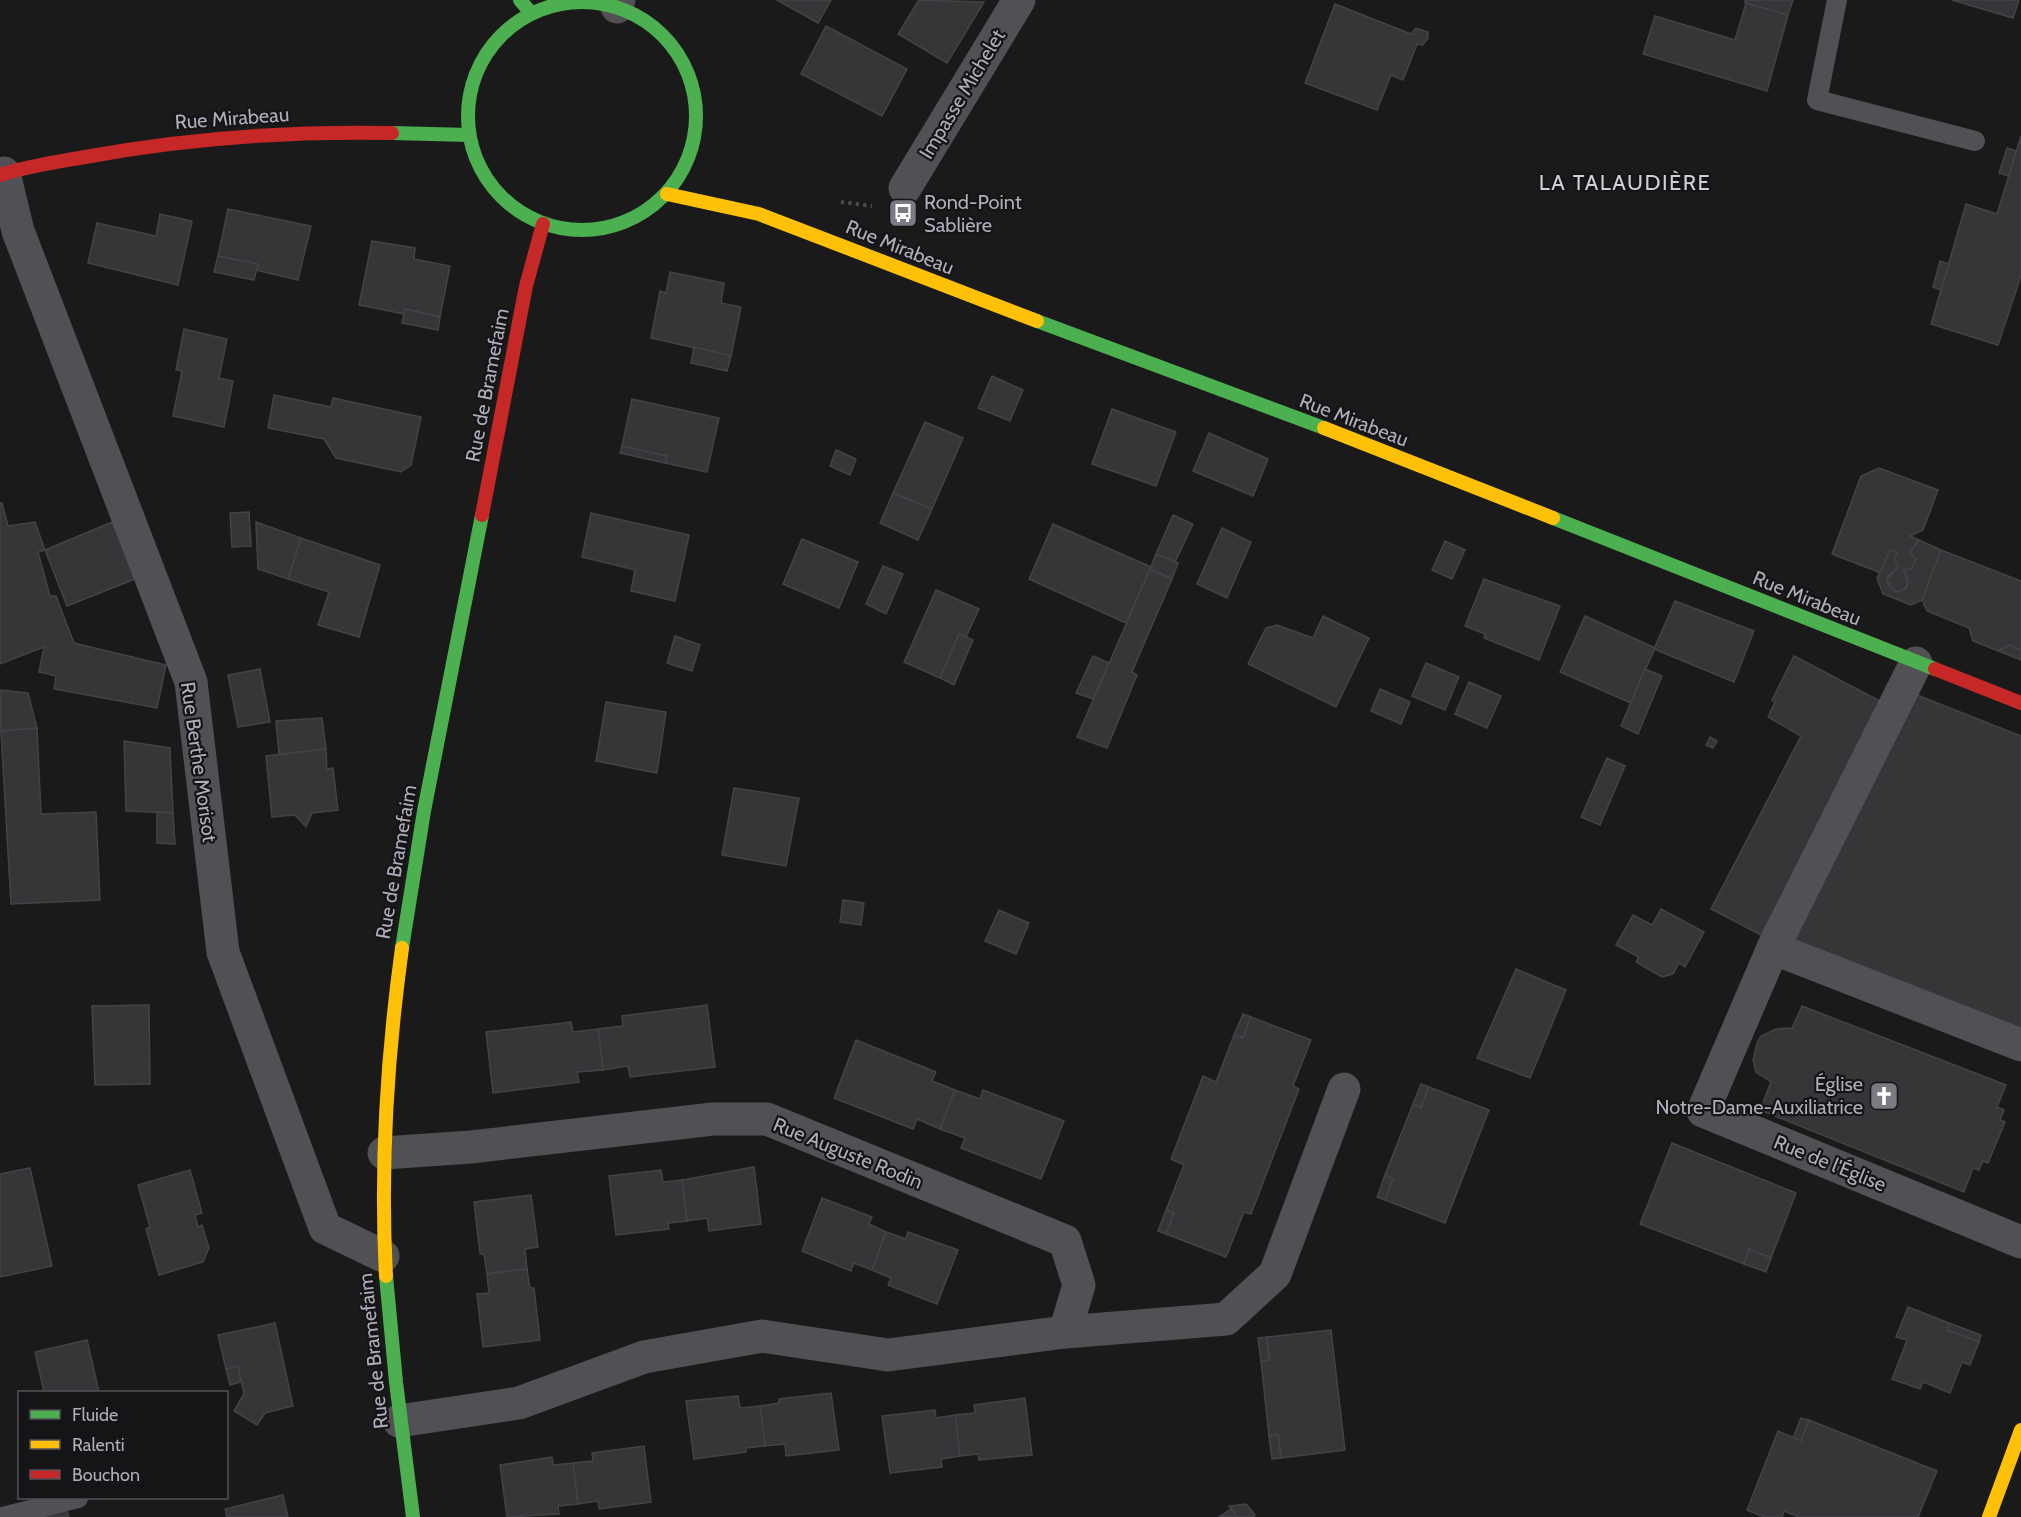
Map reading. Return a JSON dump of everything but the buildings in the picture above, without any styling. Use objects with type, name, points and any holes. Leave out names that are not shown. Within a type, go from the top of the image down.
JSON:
[{"type":"main road","points":[[520,0],[531,13]]},
{"type":"main road","points":[[618,3],[651,24],[677,52],[693,86],[697,125],[688,162],[667,194],[641,215],[610,227],[576,231],[543,224],[516,210],[494,189],[478,164],[469,135],[469,99],[480,64],[502,35],[531,13],[559,4],[618,3]]},
{"type":"main road","name":"Rue Mirabeau","points":[[2,174],[129,148],[232,135],[395,132],[469,135]]},
{"type":"main road","name":"Rue Mirabeau","points":[[667,194],[759,214],[895,268],[1347,437],[2021,703]]},
{"type":"main road","name":"Rue de Bramefaim","points":[[413,1517],[399,1421],[383,1256],[384,1153],[393,1010],[408,891],[526,286],[543,224]]},
{"type":"main road","points":[[1989,1517],[2019,1439]]},
{"type":"street","name":"Impasse Michelet","points":[[905,188],[1019,0]]},
{"type":"street","name":"Rue Berthe Morisot","points":[[2,174],[18,231],[191,682],[223,952],[325,1228],[383,1256]]},
{"type":"street","name":"Rue de l'Église","points":[[1916,663],[1773,948],[1703,1111],[2021,1242]]},
{"type":"street","points":[[1773,948],[2021,1045]]},
{"type":"street","points":[[399,1421],[519,1403],[644,1357],[762,1336],[888,1355],[1065,1332],[1226,1319],[1275,1274],[1344,1089]]},
{"type":"street","name":"Rue Auguste Rodin","points":[[384,1153],[471,1147],[713,1119],[766,1119],[1065,1241],[1079,1285],[1065,1332]]},
{"type":"lane","points":[[1837,0],[1818,100],[1975,141]]},
{"type":"lane","points":[[2,1517],[70,1499]]},
{"type":"traffic: fast","points":[[520,0],[531,13]]},
{"type":"traffic: fast","points":[[582,2],[604,4],[626,11],[645,21],[670,44],[682,62],[691,83],[696,116],[694,138],[687,160],[677,179],[654,204],[636,216],[615,225],[582,230],[560,228],[538,221],[519,211],[494,188],[482,170],[473,149],[468,116],[470,94],[477,72],[487,53],[510,28],[528,16],[549,7],[582,2]]},
{"type":"traffic: fast","points":[[392,133],[469,135]]},
{"type":"traffic: fast","points":[[1037,321],[1324,428]]},
{"type":"traffic: fast","points":[[402,948],[424,811],[482,515]]},
{"type":"traffic: fast","points":[[1553,518],[1935,669]]},
{"type":"traffic: fast","points":[[386,1276],[396,1382],[413,1517]]},
{"type":"traffic: slow","points":[[667,194],[759,214],[1037,321]]},
{"type":"traffic: slow","points":[[1324,428],[1553,518]]},
{"type":"traffic: slow","points":[[386,1276],[384,1153],[392,1030],[402,948]]},
{"type":"traffic: slow","points":[[1989,1517],[2021,1430]]},
{"type":"traffic: jam","points":[[0,175],[85,157],[162,145],[276,135],[392,133]]},
{"type":"traffic: jam","points":[[482,515],[526,286],[543,224]]},
{"type":"traffic: jam","points":[[1935,669],[2021,703]]},
{"type":"place","name":"Rond-Point Sablière","points":[[903,213]]},
{"type":"place","name":"Église Notre-Dame-Auxiliatrice","points":[[1884,1096]]},
{"type":"district","name":"LA TALAUDIÈRE","points":[[1625,182]]}]
